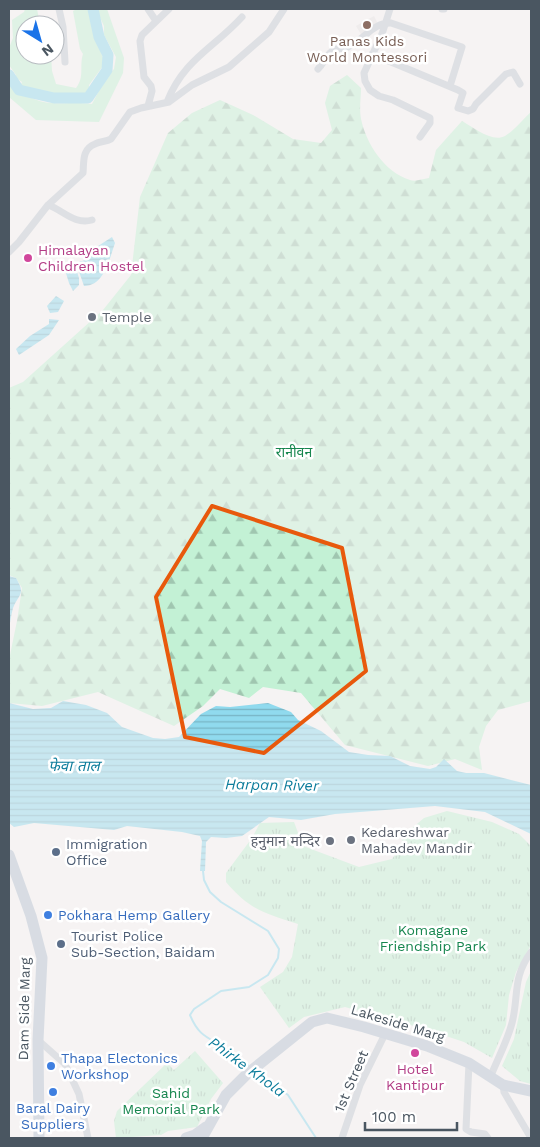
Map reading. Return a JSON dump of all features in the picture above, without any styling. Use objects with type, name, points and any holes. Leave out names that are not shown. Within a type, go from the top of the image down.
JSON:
[{"type":"main road","name":"Dam Side Marg","points":[[9,856],[31,916],[42,958],[38,1040],[39,1138]]},
{"type":"main road","name":"Lakeside Marg","points":[[202,1138],[222,1101],[247,1074],[312,1022],[327,1018],[427,1046],[469,1063],[503,1085],[531,1091]]},
{"type":"main road","points":[[186,1138],[200,1132],[211,1121]]},
{"type":"street","points":[[148,9],[156,21]]},
{"type":"street","points":[[148,106],[152,91],[151,86],[144,77],[140,41],[142,35],[169,9]]},
{"type":"street","points":[[9,252],[48,205],[83,173],[83,157],[87,149],[96,143],[111,140],[130,112],[169,102],[192,85],[228,66],[269,32],[284,9]]},
{"type":"street","points":[[390,9],[364,73],[365,81],[370,90],[379,96],[393,100],[430,118],[430,123],[420,137]]},
{"type":"street","points":[[167,102],[174,84],[190,64],[230,30],[242,17]]},
{"type":"street","points":[[318,69],[330,53],[339,47],[347,47],[386,22],[410,28],[462,47],[450,86]]},
{"type":"street","points":[[372,54],[463,93],[458,108],[468,111],[473,109],[482,98],[511,72],[513,72],[520,84]]},
{"type":"street","points":[[48,205],[57,208],[74,219],[84,222],[92,220]]},
{"type":"street","points":[[490,1078],[512,1022],[516,985],[522,968],[531,952]]},
{"type":"street","name":"1st Street","points":[[342,1138],[360,1085],[385,1034]]},
{"type":"street","points":[[38,1040],[65,1064],[79,1094],[88,1138]]},
{"type":"street","points":[[469,1063],[466,1129],[471,1132],[485,1134],[488,1138]]},
{"type":"street","points":[[503,1085],[504,1092],[530,1138]]},
{"type":"highlighted area","points":[[212,506],[342,548],[366,671],[264,753],[185,737],[156,597]]},
{"type":"shaded area","name":"Panas Kids World Montessori","points":[[374,16],[378,24],[362,36],[356,26]]},
{"type":"green space","points":[[25,9],[37,9],[38,15],[20,15]]},
{"type":"green space","points":[[89,9],[94,35],[104,60],[103,66],[89,85],[89,93],[86,96],[60,95],[55,97],[36,94],[27,89],[24,91],[20,87],[22,82],[16,78],[9,65],[9,48],[13,38],[12,20],[15,18],[15,65],[52,65],[56,84],[76,88],[81,76],[83,54],[80,49],[73,11]]},
{"type":"green space","points":[[96,9],[107,9],[124,58],[123,73],[99,122],[36,120],[9,97],[9,84],[24,94],[46,103],[92,104],[105,79],[114,69],[116,57],[104,35],[104,26]]},
{"type":"green space","name":"रानीवन","points":[[347,75],[361,88],[361,119],[372,147],[384,164],[412,181],[429,178],[436,150],[462,121],[489,136],[500,138],[512,131],[531,112],[531,701],[498,710],[486,726],[479,747],[482,770],[455,759],[428,766],[345,745],[301,693],[263,687],[249,698],[220,689],[203,706],[174,726],[98,692],[42,706],[9,703],[9,660],[22,588],[16,578],[9,575],[9,388],[23,382],[103,310],[131,275],[140,197],[168,133],[192,113],[220,100],[253,115],[293,139],[321,143],[332,130],[325,103],[330,86]]},
{"type":"green space","name":"Komagane Friendship Park","points":[[447,811],[492,822],[519,834],[531,846],[531,945],[516,972],[509,995],[506,1025],[492,1058],[464,1042],[345,1007],[304,1017],[289,1028],[260,987],[283,972],[292,957],[298,924],[276,917],[250,905],[226,882],[226,873],[252,838],[260,823],[294,822],[303,846],[359,867],[392,859],[400,848],[404,835],[424,818]]},
{"type":"green space","points":[[531,971],[531,1084],[520,1081],[502,1066],[514,1039],[526,982]]},
{"type":"green space","name":"Sahid Memorial Park","points":[[195,1051],[223,1083],[211,1099],[197,1127],[168,1131],[161,1135],[116,1138],[114,1121],[117,1111],[167,1063],[174,1070]]},
{"type":"water","points":[[112,237],[115,243],[105,271],[96,282],[84,286],[76,263],[85,260],[92,250]]},
{"type":"water","points":[[75,266],[79,285],[73,291],[65,270]]},
{"type":"water","points":[[56,296],[64,301],[58,312],[50,313],[47,306]]},
{"type":"water","points":[[49,319],[59,320],[49,335],[19,355],[16,349],[30,336],[49,324]]},
{"type":"water","points":[[9,576],[16,578],[21,591],[13,608],[9,629]]},
{"type":"water","name":"फेवा ताल","points":[[63,701],[86,705],[107,713],[122,727],[153,738],[165,739],[179,737],[201,714],[216,706],[230,707],[268,703],[291,712],[298,720],[321,731],[349,752],[390,756],[410,766],[430,769],[436,767],[444,759],[457,771],[484,773],[531,785],[531,834],[485,812],[435,806],[335,814],[301,820],[269,817],[242,836],[211,837],[206,842],[205,871],[200,871],[202,841],[200,836],[182,832],[127,826],[114,830],[34,823],[14,827],[9,823],[9,703],[33,709],[51,708]]},
{"type":"waterway","points":[[9,75],[19,90],[54,98],[88,98],[107,70],[108,55],[99,37],[93,9]]},
{"type":"waterway","name":"Phirke Khola","points":[[203,871],[204,880],[210,892],[221,902],[268,931],[279,949],[278,958],[268,975],[249,987],[221,991],[194,1009],[190,1015],[197,1028],[209,1039],[227,1049],[249,1066]]},
{"type":"waterway","name":"Phirke Khola","points":[[257,1072],[288,1095],[316,1138]]},
{"type":"place","name":"Panas Kids World Montessori","points":[[367,25]]},
{"type":"place","name":"Himalayan Children Hostel","points":[[28,258]]},
{"type":"place","name":"Temple","points":[[92,317]]},
{"type":"place","name":"Kedareshwar Mahadev Mandir","points":[[351,840]]},
{"type":"place","name":"हनुमान मन्दिर","points":[[330,841]]},
{"type":"place","name":"Immigration Office","points":[[56,852]]},
{"type":"place","name":"Pokhara Hemp Gallery","points":[[48,915]]},
{"type":"place","name":"Tourist Police Sub-Section, Baidam","points":[[61,944]]},
{"type":"place","name":"Hotel Kantipur","points":[[415,1053]]},
{"type":"place","name":"Thapa Electonics Workshop","points":[[51,1066]]},
{"type":"place","name":"Baral Dairy Suppliers","points":[[53,1092]]},
{"type":"water label","name":"Harpan River","points":[[272,785]]}]
